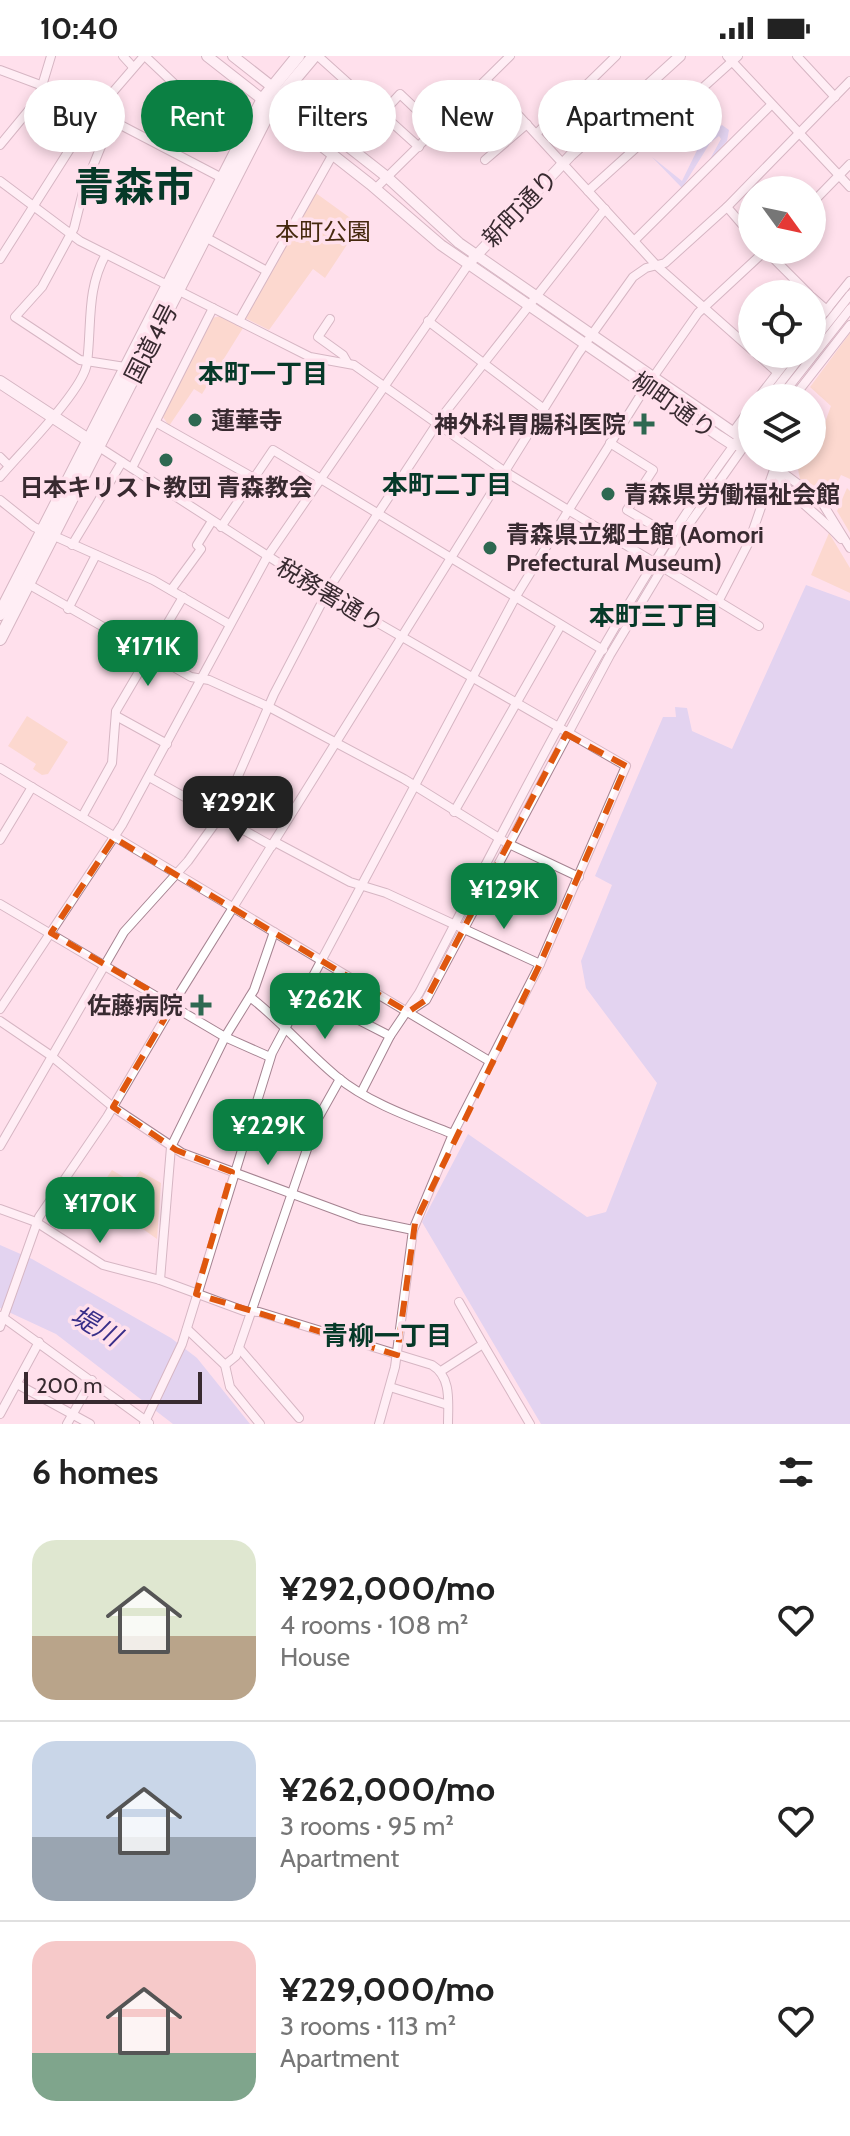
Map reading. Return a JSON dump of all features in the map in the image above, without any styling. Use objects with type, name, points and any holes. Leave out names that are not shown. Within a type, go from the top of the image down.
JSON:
[{"type":"highway","name":"国道4号","points":[[282,80],[298,56]]},
{"type":"highway","name":"国道4号","points":[[288,80],[316,56]]},
{"type":"highway","name":"国道4号","points":[[253,124],[268,103]]},
{"type":"highway","name":"国道4号","points":[[94,443],[125,367],[205,237],[268,103]]},
{"type":"highway","name":"国道4号","points":[[1,607],[47,534],[94,443],[235,152]]},
{"type":"highway","points":[[0,382],[94,443]]},
{"type":"highway","name":"国道4号","points":[[0,639],[28,584],[47,534]]},
{"type":"main road","name":"柳町通り","points":[[207,56],[376,188],[468,265],[647,386],[738,441]]},
{"type":"main road","name":"柳町通り","points":[[233,56],[269,86]]},
{"type":"main road","name":"新町通り","points":[[468,265],[564,163],[680,56]]},
{"type":"main road","name":"柳町通り","points":[[355,152],[477,254],[654,375],[738,440]]},
{"type":"street","points":[[45,80],[51,56]]},
{"type":"street","points":[[123,56],[133,67]]},
{"type":"street","points":[[122,80],[144,56],[170,80]]},
{"type":"street","points":[[316,56],[343,80]]},
{"type":"street","points":[[488,80],[510,56]]},
{"type":"street","points":[[537,133],[616,56]]},
{"type":"street","points":[[588,191],[732,58],[798,136],[850,187]]},
{"type":"street","points":[[801,58],[835,97]]},
{"type":"street","points":[[0,70],[27,80]]},
{"type":"street","points":[[0,1327],[36,1222],[113,1107],[173,1004],[449,558],[593,333],[633,277],[646,268],[657,266],[727,207],[850,81]]},
{"type":"street","points":[[396,98],[400,94],[412,105]]},
{"type":"street","points":[[634,241],[771,105]]},
{"type":"street","points":[[0,145],[24,116]]},
{"type":"street","points":[[522,119],[657,266],[738,337]]},
{"type":"street","points":[[485,160],[527,124]]},
{"type":"street","points":[[125,127],[222,178]]},
{"type":"street","points":[[396,127],[412,141]]},
{"type":"street","points":[[0,259],[69,152]]},
{"type":"street","points":[[98,152],[70,235],[43,285],[15,317],[80,360],[125,367]]},
{"type":"street","points":[[376,188],[414,152]]},
{"type":"street","points":[[239,321],[333,154]]},
{"type":"street","points":[[826,188],[850,164]]},
{"type":"street","points":[[0,181],[70,235],[106,254],[319,361],[347,362]]},
{"type":"street","points":[[727,207],[738,220]]},
{"type":"street","points":[[0,1146],[50,1055],[137,913],[177,873],[221,815],[269,707],[326,593],[436,425],[481,363],[605,209]]},
{"type":"street","points":[[205,237],[265,270]]},
{"type":"street","points":[[0,477],[53,416],[86,368],[92,285],[106,254]]},
{"type":"street","points":[[4,1315],[146,1423],[182,1344],[232,1172],[270,1057],[515,598],[654,375],[704,307],[750,264]]},
{"type":"street","points":[[779,264],[796,280]]},
{"type":"street","points":[[0,1009],[114,838],[267,557],[468,265]]},
{"type":"street","points":[[804,384],[849,326],[826,310],[850,281]]},
{"type":"street","points":[[826,325],[850,295]]},
{"type":"street","points":[[132,468],[213,308]]},
{"type":"street","points":[[787,384],[850,309]]},
{"type":"street","points":[[330,319],[318,337],[343,355],[347,362],[504,471],[759,626]]},
{"type":"street","points":[[428,321],[544,409]]},
{"type":"street","points":[[773,368],[777,372]]},
{"type":"street","points":[[768,384],[780,368]]},
{"type":"street","points":[[157,423],[254,478]]},
{"type":"street","name":"税務署通り","points":[[94,443],[267,557],[400,638],[626,766],[579,877]]},
{"type":"street","points":[[610,443],[653,470],[627,510],[671,536]]},
{"type":"street","points":[[362,1091],[390,1036],[408,1012],[423,1005],[503,841],[658,566],[671,536],[738,445]]},
{"type":"street","points":[[562,732],[603,650],[738,445]]},
{"type":"street","points":[[221,527],[273,450],[603,650]]},
{"type":"street","points":[[0,457],[9,466]]},
{"type":"street","points":[[72,545],[122,462]]},
{"type":"street","points":[[776,470],[821,501],[850,548],[823,518],[783,485],[776,470]]},
{"type":"street","points":[[718,602],[749,542],[775,472]]},
{"type":"street","points":[[0,500],[47,534],[171,590],[229,624]]},
{"type":"street","points":[[171,590],[201,549],[197,545],[212,521]]},
{"type":"street","points":[[68,609],[96,555]]},
{"type":"street","points":[[28,584],[149,654],[269,707],[336,742],[503,841],[579,877],[540,964],[453,1134],[413,1230],[397,1355],[379,1422],[391,1424]]},
{"type":"street","points":[[82,817],[112,763],[118,717],[116,711],[183,597]]},
{"type":"street","points":[[454,812],[561,625]]},
{"type":"street","points":[[118,717],[167,744]]},
{"type":"street","points":[[0,768],[491,1062]]},
{"type":"street","points":[[149,777],[350,882],[540,964]]},
{"type":"street","points":[[0,840],[32,787]]},
{"type":"street","points":[[0,904],[225,1037],[270,1057]]},
{"type":"street","points":[[160,1280],[171,1147],[225,1037],[250,997],[274,932]]},
{"type":"street","points":[[306,993],[390,1036]]},
{"type":"street","points":[[250,997],[340,1079],[453,1134]]},
{"type":"street","points":[[0,1021],[171,1147],[360,1219],[413,1230]]},
{"type":"street","points":[[225,1365],[234,1360],[239,1348],[317,1120],[340,1079]]},
{"type":"street","points":[[0,1209],[36,1222],[95,1261],[441,1371]]},
{"type":"street","points":[[459,1302],[530,1424]]},
{"type":"street","points":[[187,1329],[225,1365],[230,1387],[260,1424]]},
{"type":"street","points":[[0,1414],[39,1342]]},
{"type":"street","points":[[441,1371],[483,1344]]},
{"type":"street","points":[[239,1348],[299,1418]]},
{"type":"street","points":[[441,1371],[448,1405],[448,1424]]},
{"type":"street","points":[[67,1424],[92,1380]]},
{"type":"street","points":[[17,1384],[90,1424]]},
{"type":"street","points":[[390,1387],[448,1405]]},
{"type":"highlighted area","points":[[566,734],[626,766],[540,964],[415,1223],[397,1355],[196,1294],[232,1172],[176,1150],[113,1107],[173,1004],[51,933],[114,838],[408,1012],[426,1000]]},
{"type":"green space","name":"本町公園","points":[[313,191],[360,225],[325,278],[313,269],[269,330],[245,318]]},
{"type":"green space","points":[[220,316],[243,328],[202,394],[194,389],[169,426],[163,417],[212,318]]},
{"type":"green space","points":[[850,333],[850,479],[841,475],[831,496],[835,499],[832,504],[800,479],[799,472],[826,472],[826,420],[831,406],[826,401],[826,384],[812,384]]},
{"type":"green space","points":[[847,488],[850,491],[850,533],[837,511]]},
{"type":"green space","points":[[829,533],[850,568],[850,593],[811,575]]},
{"type":"green space","points":[[27,716],[68,742],[48,774],[42,775],[33,769],[36,764],[8,746]]},
{"type":"green space","points":[[112,1170],[132,1182],[140,1171],[161,1183],[157,1239],[112,1207],[98,1205],[103,1196],[97,1192]]},
{"type":"water","points":[[722,125],[729,130],[727,141],[722,147]]},
{"type":"water","points":[[696,152],[704,152],[682,188],[652,157],[682,181]]},
{"type":"water","points":[[806,585],[850,601],[850,1424],[541,1424],[422,1222],[468,1134],[587,1217],[606,1212],[657,1083],[586,988],[581,961],[612,885],[595,876],[663,717],[676,717],[675,707],[687,708],[692,731],[732,749]]},
{"type":"water","name":"堤川","points":[[0,1245],[32,1259],[171,1338],[197,1358],[250,1424],[173,1424],[56,1334],[0,1308]]},
{"type":"place","name":"蓮華寺","points":[[195,420]]},
{"type":"place","name":"神外科胃腸科医院","points":[[644,424]]},
{"type":"place","name":"日本キリスト教団 青森教会","points":[[166,460]]},
{"type":"place","name":"青森県労働福祉会館","points":[[608,494]]},
{"type":"place","name":"青森県立郷土館 (Aomori Prefectural Museum)","points":[[490,548]]},
{"type":"place","name":"佐藤病院","points":[[201,1005]]},
{"type":"district","name":"青森市","points":[[134,186]]},
{"type":"district","name":"本町一丁目","points":[[263,374]]},
{"type":"district","name":"本町二丁目","points":[[447,485]]},
{"type":"district","name":"本町三丁目","points":[[654,616]]},
{"type":"district","name":"青柳一丁目","points":[[387,1336]]}]
